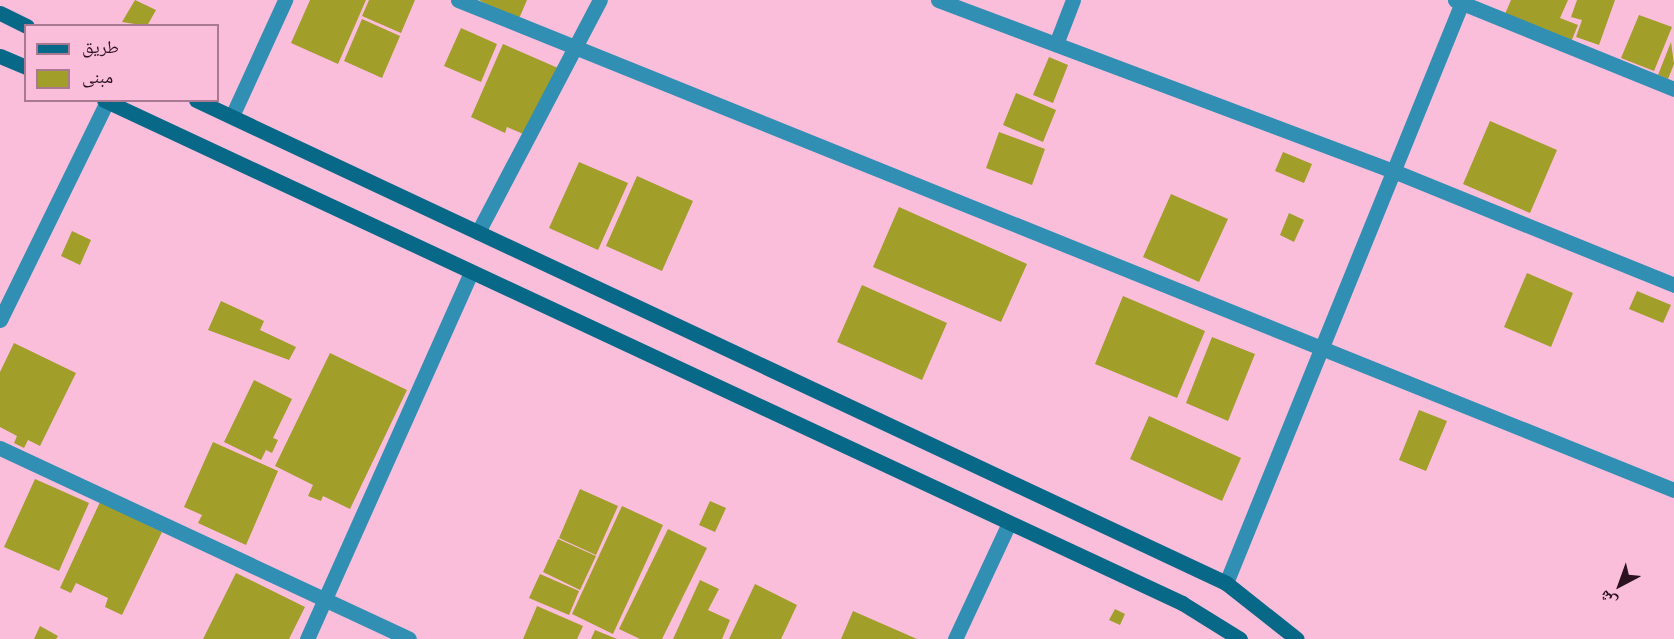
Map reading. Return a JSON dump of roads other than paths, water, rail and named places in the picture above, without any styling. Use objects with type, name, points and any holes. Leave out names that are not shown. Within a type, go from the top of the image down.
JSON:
[{"type":"street","points":[[232,116],[285,0]]},
{"type":"street","points":[[458,0],[1674,490]]},
{"type":"street","points":[[478,232],[600,0]]},
{"type":"street","points":[[938,0],[1396,172],[1674,285]]},
{"type":"street","points":[[1056,44],[1073,0]]},
{"type":"street","points":[[1226,584],[1396,172],[1460,1],[1674,89]]},
{"type":"street","points":[[0,14],[24,25]]},
{"type":"street","points":[[0,56],[24,66]]},
{"type":"street","points":[[0,320],[106,102]]},
{"type":"street","points":[[108,102],[470,274],[1182,603],[1240,639]]},
{"type":"street","points":[[200,102],[1226,584],[1297,639]]},
{"type":"street","points":[[307,639],[470,274]]},
{"type":"street","points":[[0,448],[410,639]]},
{"type":"street","points":[[954,639],[1009,523]]}]
